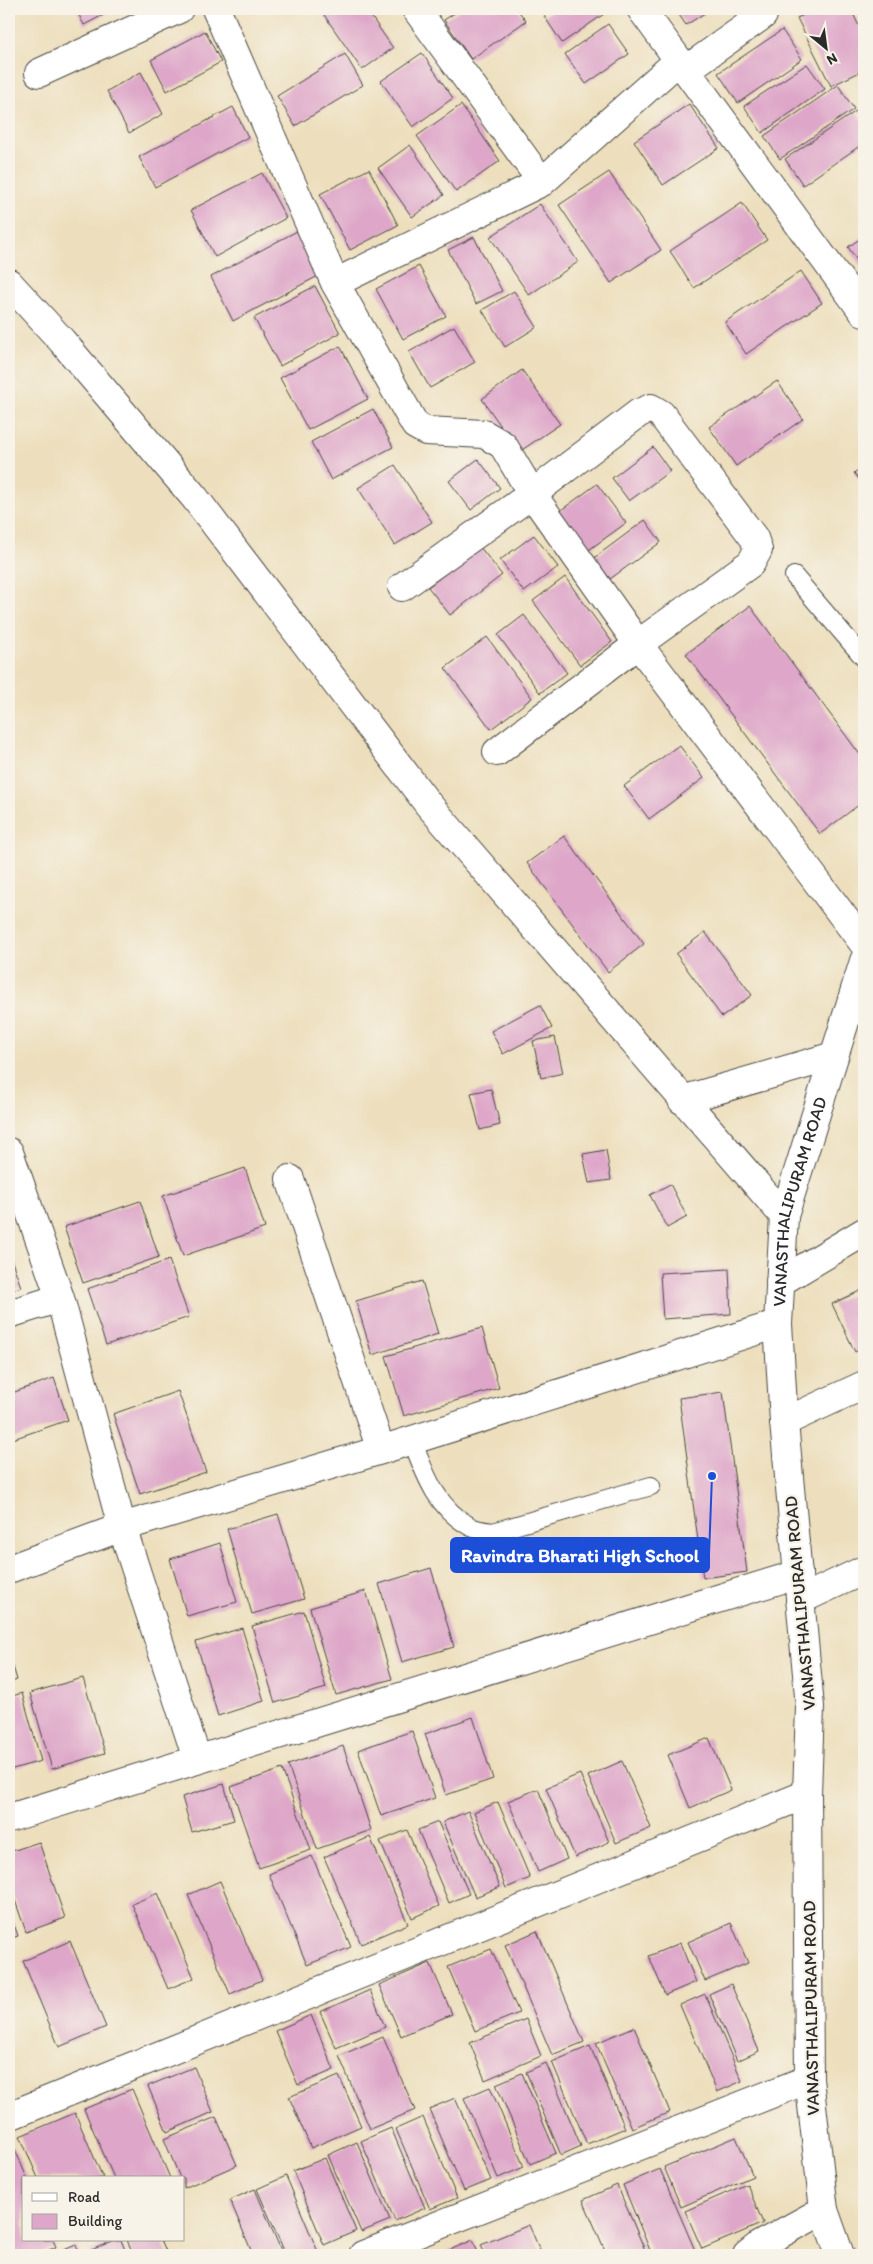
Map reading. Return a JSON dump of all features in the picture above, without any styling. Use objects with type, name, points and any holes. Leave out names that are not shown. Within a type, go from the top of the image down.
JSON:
[{"type":"street","points":[[39,74],[179,9]]},
{"type":"street","points":[[216,9],[334,283],[416,425],[426,431],[484,434],[502,445],[532,494],[638,644],[864,944]]},
{"type":"street","points":[[416,9],[542,182]]},
{"type":"street","points":[[641,9],[864,314]]},
{"type":"street","points":[[334,283],[542,182],[682,66],[763,15]]},
{"type":"street","points":[[9,284],[62,341],[195,498],[428,804],[784,1216]]},
{"type":"street","points":[[402,587],[532,494],[639,413],[651,408],[661,414],[754,538],[758,550],[751,563],[638,644],[497,752]]},
{"type":"street","name":"VANASTHALIPURAM ROAD","points":[[840,2255],[824,2210],[809,2080],[807,1794],[810,1707],[784,1422],[778,1324],[784,1216],[864,961]]},
{"type":"street","points":[[682,1100],[834,1056]]},
{"type":"street","points":[[9,1152],[60,1298],[122,1527],[198,1759]]},
{"type":"street","points":[[290,1179],[381,1450]]},
{"type":"street","points":[[780,1282],[864,1232]]},
{"type":"street","points":[[9,1314],[60,1298]]},
{"type":"street","points":[[9,1569],[122,1527],[381,1450],[778,1324]]},
{"type":"street","points":[[784,1422],[864,1385]]},
{"type":"street","points":[[9,1818],[198,1759],[864,1570]]},
{"type":"street","points":[[9,2116],[807,1794]]},
{"type":"street","points":[[363,2255],[809,2080]]},
{"type":"street","points":[[746,2255],[758,2246],[824,2210]]},
{"type":"lane","points":[[794,576],[864,658]]},
{"type":"lane","points":[[412,1440],[427,1480],[440,1502],[471,1528],[493,1532],[651,1486]]},
{"type":"building","points":[[76,9],[115,9],[84,25]]},
{"type":"building","points":[[320,9],[366,9],[393,48],[362,70]]},
{"type":"building","points":[[461,9],[517,9],[526,21],[471,59],[444,20]]},
{"type":"building","points":[[555,9],[600,9],[604,14],[562,43],[544,16]]},
{"type":"building","points":[[675,9],[711,9],[686,25]]},
{"type":"building","points":[[816,9],[851,9],[864,37],[864,70],[831,86],[797,18]]},
{"type":"building","points":[[608,24],[629,54],[586,84],[565,54]]},
{"type":"building","points":[[782,30],[802,59],[738,103],[718,73]]},
{"type":"building","points":[[205,31],[221,62],[167,91],[151,60]]},
{"type":"building","points":[[422,53],[453,98],[413,127],[381,81]]},
{"type":"building","points":[[345,54],[363,85],[295,126],[277,96]]},
{"type":"building","points":[[807,64],[825,89],[762,133],[744,106]]},
{"type":"building","points":[[141,72],[163,114],[129,133],[107,91]]},
{"type":"building","points":[[838,85],[854,109],[780,159],[764,136]]},
{"type":"building","points":[[689,104],[719,148],[663,185],[634,141]]},
{"type":"building","points":[[461,105],[500,161],[456,192],[417,136]]},
{"type":"building","points":[[233,107],[248,137],[155,187],[139,157]]},
{"type":"building","points":[[856,111],[864,123],[864,143],[803,185],[785,159]]},
{"type":"building","points":[[410,145],[444,195],[412,217],[378,168]]},
{"type":"building","points":[[369,169],[398,225],[350,250],[320,194]]},
{"type":"building","points":[[609,172],[661,250],[611,283],[559,205]]},
{"type":"building","points":[[262,173],[286,218],[215,257],[191,210]]},
{"type":"building","points":[[742,203],[767,240],[694,288],[670,251]]},
{"type":"building","points":[[540,204],[578,262],[529,295],[490,237]]},
{"type":"building","points":[[297,231],[320,275],[233,321],[211,277]]},
{"type":"building","points":[[864,236],[864,271],[848,247]]},
{"type":"building","points":[[474,237],[502,291],[476,304],[448,250]]},
{"type":"building","points":[[419,266],[446,316],[403,339],[376,289]]},
{"type":"building","points":[[801,271],[822,303],[746,354],[725,322]]},
{"type":"building","points":[[315,286],[340,333],[280,366],[254,318]]},
{"type":"building","points":[[514,291],[537,327],[505,347],[482,310]]},
{"type":"building","points":[[454,326],[475,362],[430,388],[409,352]]},
{"type":"building","points":[[340,346],[368,399],[308,430],[280,378]]},
{"type":"building","points":[[522,370],[560,424],[519,452],[482,399]]},
{"type":"building","points":[[777,381],[803,419],[736,466],[709,427]]},
{"type":"building","points":[[373,409],[393,447],[331,480],[311,442]]},
{"type":"building","points":[[653,447],[670,471],[629,501],[612,478]]},
{"type":"building","points":[[478,459],[500,488],[471,510],[449,481]]},
{"type":"building","points":[[395,465],[432,522],[395,545],[358,488]]},
{"type":"building","points":[[864,465],[864,485],[854,473]]},
{"type":"building","points":[[597,484],[626,523],[586,552],[557,513]]},
{"type":"building","points":[[645,520],[661,542],[610,579],[594,558]]},
{"type":"building","points":[[534,535],[558,567],[524,592],[500,560]]},
{"type":"building","points":[[480,547],[502,575],[450,615],[428,587]]},
{"type":"building","points":[[565,577],[612,642],[580,665],[533,601]]},
{"type":"building","points":[[750,606],[864,760],[864,801],[820,834],[686,654]]},
{"type":"building","points":[[524,615],[567,673],[540,693],[498,635]]},
{"type":"building","points":[[487,637],[532,698],[491,729],[445,668]]},
{"type":"building","points":[[679,745],[704,778],[649,819],[624,786]]},
{"type":"building","points":[[564,836],[644,944],[608,972],[527,863]]},
{"type":"building","points":[[705,932],[752,995],[722,1017],[676,954]]},
{"type":"building","points":[[540,1005],[552,1028],[503,1054],[491,1031]]},
{"type":"building","points":[[555,1037],[563,1073],[541,1078],[533,1041]]},
{"type":"building","points":[[491,1089],[500,1125],[480,1130],[471,1093]]},
{"type":"building","points":[[606,1150],[611,1180],[589,1183],[583,1154]]},
{"type":"building","points":[[245,1168],[265,1228],[183,1256],[163,1196]]},
{"type":"building","points":[[670,1184],[687,1217],[667,1228],[650,1195]]},
{"type":"building","points":[[140,1201],[159,1257],[83,1283],[64,1227]]},
{"type":"building","points":[[9,1253],[21,1287],[9,1291]]},
{"type":"building","points":[[169,1260],[189,1317],[106,1345],[87,1289]]},
{"type":"building","points":[[729,1269],[731,1314],[663,1319],[660,1273]]},
{"type":"building","points":[[422,1281],[438,1334],[372,1355],[356,1301]]},
{"type":"building","points":[[864,1289],[864,1347],[855,1352],[832,1304]]},
{"type":"building","points":[[482,1328],[499,1388],[404,1416],[386,1356]]},
{"type":"building","points":[[54,1378],[68,1420],[13,1439],[9,1428],[9,1394]]},
{"type":"building","points":[[178,1391],[206,1472],[140,1494],[113,1414]]},
{"type":"building","points":[[723,1392],[747,1572],[703,1578],[679,1398]]},
{"type":"building","points":[[278,1514],[304,1599],[252,1614],[227,1529]]},
{"type":"building","points":[[220,1543],[237,1602],[187,1616],[170,1559]]},
{"type":"building","points":[[431,1568],[454,1647],[402,1662],[379,1584]]},
{"type":"building","points":[[366,1591],[392,1679],[336,1695],[310,1608]]},
{"type":"building","points":[[304,1611],[326,1688],[275,1703],[252,1626]]},
{"type":"building","points":[[242,1628],[264,1701],[218,1716],[196,1642]]},
{"type":"building","points":[[9,1653],[17,1680],[9,1683]]},
{"type":"building","points":[[83,1678],[105,1753],[52,1769],[30,1693]]},
{"type":"building","points":[[22,1693],[41,1761],[9,1770],[9,1697]]},
{"type":"building","points":[[473,1717],[493,1779],[446,1795],[425,1734]]},
{"type":"building","points":[[412,1731],[435,1798],[381,1816],[358,1750]]},
{"type":"building","points":[[709,1738],[731,1790],[690,1808],[668,1755]]},
{"type":"building","points":[[343,1746],[371,1830],[317,1849],[288,1765]]},
{"type":"building","points":[[622,1761],[651,1828],[616,1843],[588,1776]]},
{"type":"building","points":[[282,1769],[311,1850],[259,1868],[231,1787]]},
{"type":"building","points":[[580,1774],[609,1842],[575,1857],[546,1788]]},
{"type":"building","points":[[224,1784],[234,1820],[192,1832],[182,1797]]},
{"type":"building","points":[[538,1789],[567,1859],[538,1872],[508,1801]]},
{"type":"building","points":[[498,1802],[530,1878],[506,1888],[474,1812]]},
{"type":"building","points":[[468,1811],[500,1887],[475,1897],[443,1822]]},
{"type":"building","points":[[438,1822],[469,1894],[449,1903],[418,1830]]},
{"type":"building","points":[[407,1830],[439,1906],[412,1918],[380,1841]]},
{"type":"building","points":[[370,1837],[408,1924],[361,1944],[324,1857]]},
{"type":"building","points":[[39,1842],[65,1918],[26,1932],[9,1883],[9,1852]]},
{"type":"building","points":[[312,1856],[351,1947],[307,1965],[269,1874]]},
{"type":"building","points":[[220,1881],[262,1980],[230,1994],[188,1895]]},
{"type":"building","points":[[158,1893],[194,1978],[168,1989],[132,1904]]},
{"type":"building","points":[[9,1909],[18,1936],[9,1939]]},
{"type":"building","points":[[731,1923],[748,1963],[705,1981],[688,1942]]},
{"type":"building","points":[[537,1931],[584,2042],[552,2055],[505,1945]]},
{"type":"building","points":[[70,1941],[106,2027],[59,2047],[23,1961]]},
{"type":"building","points":[[680,1943],[696,1982],[665,1995],[649,1956]]},
{"type":"building","points":[[491,1949],[519,2013],[475,2031],[448,1967]]},
{"type":"building","points":[[430,1963],[452,2014],[401,2036],[379,1985]]},
{"type":"building","points":[[731,1984],[759,2051],[737,2061],[709,1994]]},
{"type":"building","points":[[370,1990],[385,2027],[336,2048],[320,2012]]},
{"type":"building","points":[[705,1994],[742,2081],[717,2092],[680,2005]]},
{"type":"building","points":[[311,2015],[334,2070],[298,2085],[275,2031]]},
{"type":"building","points":[[526,2019],[541,2056],[485,2080],[470,2043]]},
{"type":"building","points":[[634,2027],[670,2112],[632,2128],[596,2043]]},
{"type":"building","points":[[383,2037],[415,2110],[370,2129],[339,2056]]},
{"type":"building","points":[[590,2046],[625,2128],[587,2144],[552,2062]]},
{"type":"building","points":[[546,2063],[581,2146],[561,2155],[526,2072]]},
{"type":"building","points":[[194,2067],[213,2112],[167,2132],[148,2086]]},
{"type":"building","points":[[522,2073],[556,2153],[530,2164],[496,2084]]},
{"type":"building","points":[[339,2076],[361,2126],[311,2148],[289,2097]]},
{"type":"building","points":[[490,2087],[524,2167],[498,2178],[464,2098]]},
{"type":"building","points":[[132,2089],[169,2176],[113,2176],[84,2109]]},
{"type":"building","points":[[455,2098],[491,2180],[464,2191],[429,2109]]},
{"type":"building","points":[[75,2113],[102,2176],[37,2176],[20,2136]]},
{"type":"building","points":[[216,2117],[237,2165],[185,2188],[185,2176],[179,2176],[164,2139]]},
{"type":"building","points":[[423,2117],[457,2198],[430,2209],[396,2129]]},
{"type":"building","points":[[391,2128],[425,2208],[395,2221],[361,2141]]},
{"type":"building","points":[[736,2137],[753,2176],[681,2207],[664,2167]]},
{"type":"building","points":[[357,2142],[390,2220],[361,2232],[328,2155]]},
{"type":"building","points":[[14,2147],[26,2176],[22,2176],[22,2242],[54,2242],[56,2247],[37,2255],[9,2255],[9,2149]]},
{"type":"building","points":[[325,2158],[356,2231],[324,2245],[293,2171]]},
{"type":"building","points":[[660,2169],[697,2255],[652,2255],[623,2185]]},
{"type":"building","points":[[286,2176],[318,2252],[311,2255],[286,2255],[257,2189]]},
{"type":"building","points":[[747,2184],[763,2223],[702,2249],[685,2211]]},
{"type":"building","points":[[617,2185],[647,2255],[607,2255],[583,2200]]},
{"type":"building","points":[[255,2189],[283,2255],[253,2255],[230,2200]]},
{"type":"building","points":[[529,2225],[542,2255],[485,2255],[481,2245]]},
{"type":"building","points":[[473,2240],[479,2255],[438,2255]]},
{"type":"building","points":[[110,2242],[122,2242],[127,2255],[91,2255],[89,2251]]},
{"type":"building","points":[[128,2242],[162,2242],[168,2255],[133,2255]]},
{"type":"building","points":[[76,2245],[81,2255],[52,2255]]},
{"type":"place","name":"Ravindra Bharati High School","points":[[712,1476]]}]
